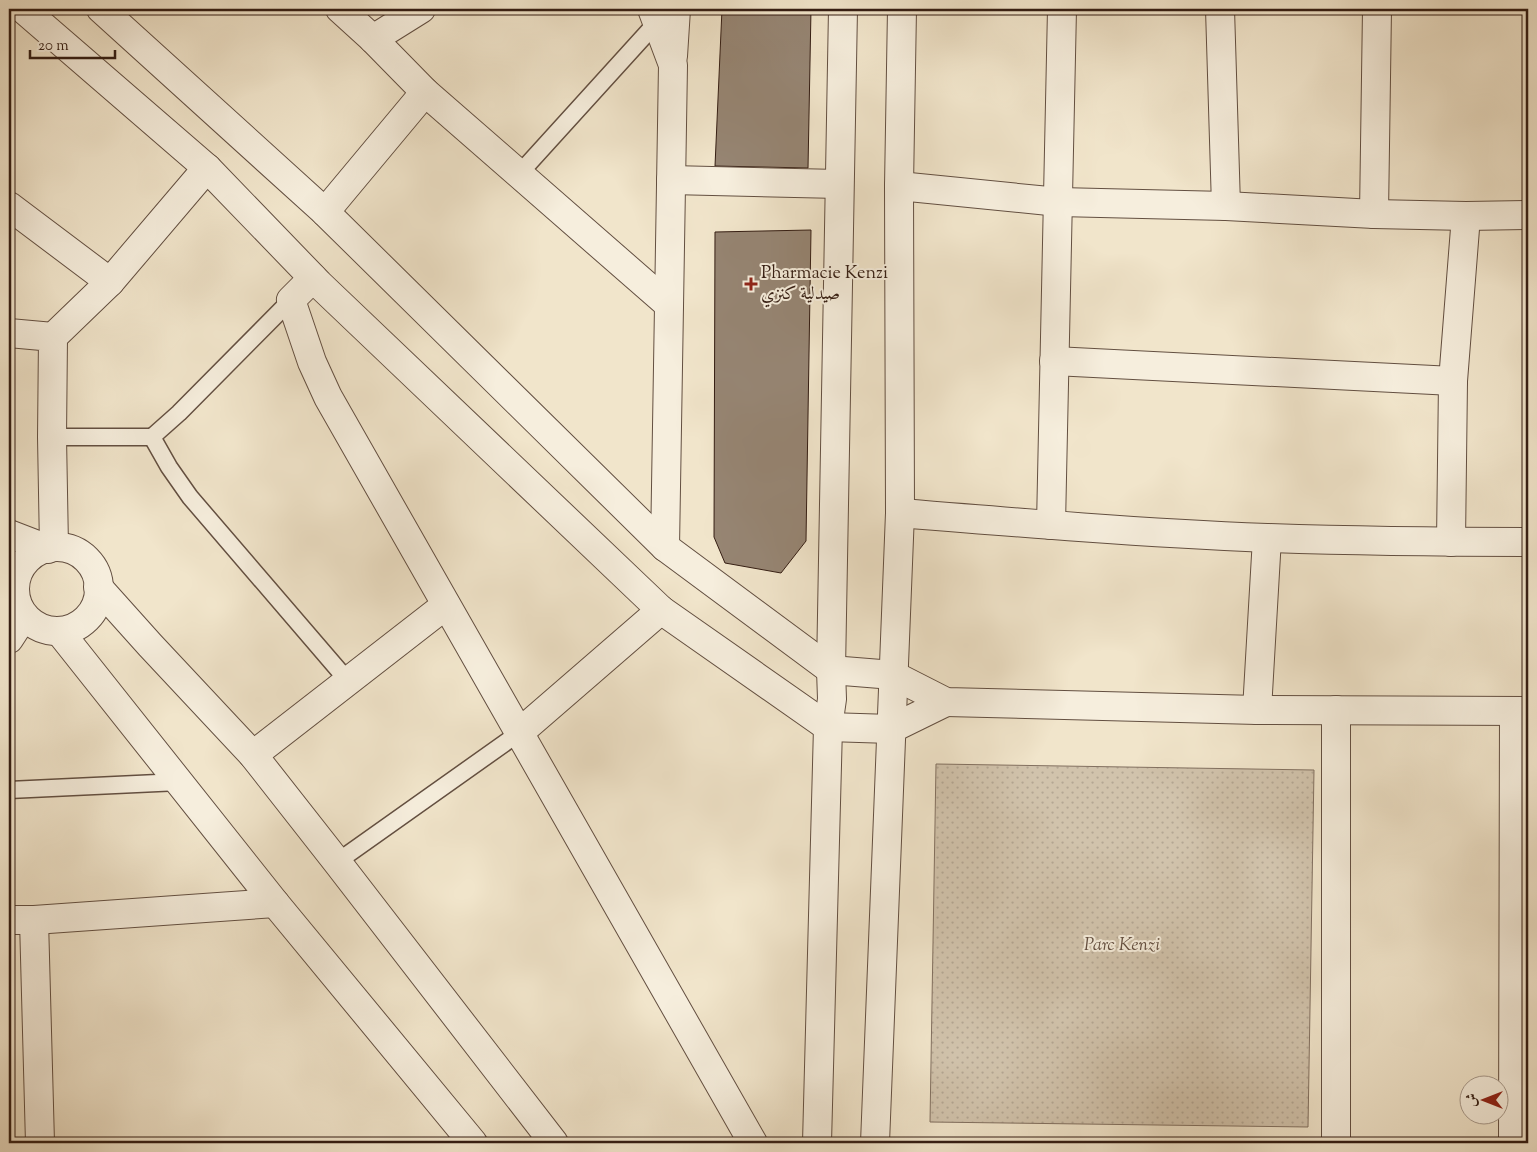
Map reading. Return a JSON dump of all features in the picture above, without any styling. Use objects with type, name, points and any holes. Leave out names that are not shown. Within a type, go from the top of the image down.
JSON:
[{"type":"street","points":[[23,9],[208,168],[313,278],[662,610],[828,726],[891,729],[946,702]]},
{"type":"street","points":[[101,9],[325,212],[665,547],[831,670],[893,674],[946,702],[1257,710],[1521,711],[1521,1031],[1513,1143]]},
{"type":"street","points":[[340,9],[373,39],[425,92],[669,305]]},
{"type":"street","points":[[373,39],[421,9]]},
{"type":"street","points":[[817,1143],[828,726],[832,699],[843,9]]},
{"type":"street","points":[[876,1143],[900,513],[899,186],[902,9]]},
{"type":"street","points":[[1051,525],[1062,9]]},
{"type":"street","points":[[1220,9],[1226,206]]},
{"type":"street","points":[[1374,214],[1376,9]]},
{"type":"street","points":[[662,13],[673,65],[665,547]]},
{"type":"street","points":[[325,212],[425,92]]},
{"type":"street","points":[[51,548],[53,337],[110,282],[208,168]]},
{"type":"street","points":[[671,180],[839,184]]},
{"type":"street","points":[[899,186],[1059,202],[1226,206],[1374,214],[1528,215]]},
{"type":"street","points":[[9,206],[110,282]]},
{"type":"street","points":[[1451,542],[1453,381],[1466,216]]},
{"type":"street","points":[[313,278],[291,300],[312,362],[328,397],[753,1143]]},
{"type":"street","points":[[9,334],[53,337]]},
{"type":"street","points":[[1054,361],[1453,381]]},
{"type":"street","points":[[900,513],[1051,525],[1267,538],[1528,542]]},
{"type":"street","points":[[9,534],[51,548],[67,549],[79,554],[89,563],[96,574],[98,587],[97,600],[92,612],[83,622],[72,628],[59,631],[46,630],[34,624],[17,607]]},
{"type":"street","points":[[1257,710],[1267,538]]},
{"type":"street","points":[[9,639],[17,607],[16,579],[30,557],[41,550],[51,548]]},
{"type":"street","points":[[98,587],[253,755],[338,862],[554,1143]]},
{"type":"street","points":[[253,755],[446,605]]},
{"type":"street","points":[[519,733],[662,610]]},
{"type":"street","points":[[59,631],[275,903],[473,1143]]},
{"type":"street","points":[[1336,710],[1336,1143]]},
{"type":"street","points":[[40,1143],[22,920],[275,903]]},
{"type":"lane","points":[[519,174],[662,13]]},
{"type":"lane","points":[[52,437],[152,437],[192,400],[291,300]]},
{"type":"lane","points":[[152,437],[168,467],[190,497],[348,681]]},
{"type":"lane","points":[[338,862],[519,733]]},
{"type":"lane","points":[[9,790],[178,782]]},
{"type":"green space","name":"Parc Kenzi","points":[[936,764],[1314,770],[1308,1127],[930,1122]]},
{"type":"building","points":[[722,9],[811,9],[808,168],[715,166]]},
{"type":"building","points":[[811,230],[806,541],[781,573],[725,563],[714,537],[715,232]]},
{"type":"place","name":"Pharmacie Kenzi صيدلية كنزي","points":[[751,284]]}]
